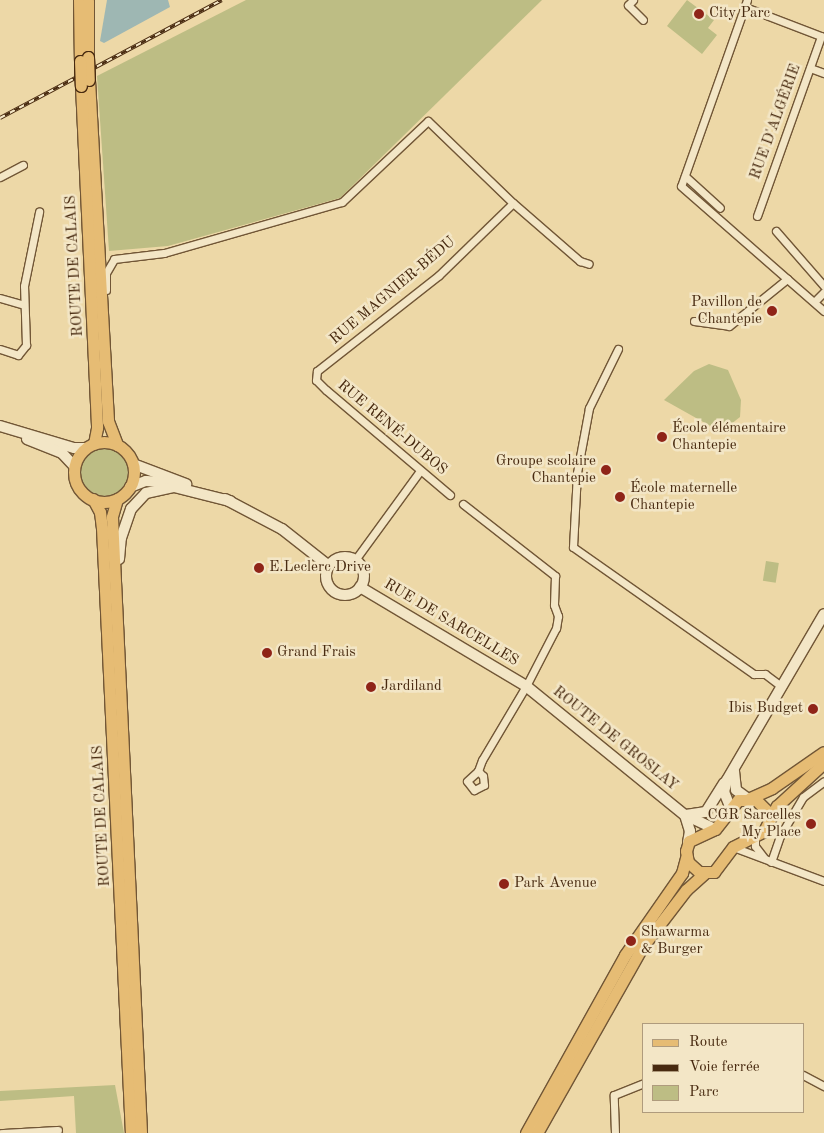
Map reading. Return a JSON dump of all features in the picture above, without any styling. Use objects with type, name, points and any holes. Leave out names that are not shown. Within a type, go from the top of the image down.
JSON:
[{"type":"main road","points":[[79,0],[85,83]]},
{"type":"main road","points":[[84,59],[88,0]]},
{"type":"main road","name":"ROUTE DE CALAIS","points":[[85,83],[108,421],[117,444]]},
{"type":"main road","name":"ROUTE DE CALAIS","points":[[85,83],[97,428],[90,446]]},
{"type":"main road","points":[[0,428],[74,448],[117,444],[127,452],[133,464],[130,487]]},
{"type":"main road","points":[[0,428],[62,453],[75,467],[79,488],[93,499],[103,502],[117,499],[130,487],[146,481],[183,484]]},
{"type":"main road","points":[[75,467],[90,446]]},
{"type":"main road","points":[[133,464],[230,501],[282,529],[329,566]]},
{"type":"main road","points":[[116,622],[120,542],[136,502],[151,491],[174,487],[230,501]]},
{"type":"main road","name":"ROUTE DE CALAIS","points":[[93,499],[102,521],[131,1133]]},
{"type":"main road","name":"ROUTE DE CALAIS","points":[[117,499],[112,517],[116,622],[142,1133]]},
{"type":"main road","points":[[344,557],[355,560],[363,570],[360,587],[350,594],[333,590],[327,581],[329,566],[344,557]]},
{"type":"main road","name":"RUE DE SARCELLES","points":[[360,587],[466,648],[526,686]]},
{"type":"main road","points":[[526,1133],[625,955],[678,879],[686,858],[690,831],[685,815],[706,812],[734,771],[824,614]]},
{"type":"main road","name":"ROUTE DE GROSLAY","points":[[526,686],[685,815],[715,829]]},
{"type":"main road","points":[[688,842],[715,829],[736,801],[772,788],[824,752]]},
{"type":"main road","points":[[537,1133],[636,957],[686,890],[704,874],[716,870],[733,847],[764,831],[777,806],[824,763]]},
{"type":"main road","points":[[734,771],[736,790],[763,807],[769,819]]},
{"type":"main road","points":[[727,780],[724,792],[731,809]]},
{"type":"main road","points":[[686,858],[693,868],[704,874]]},
{"type":"street","points":[[633,0],[628,5],[643,20]]},
{"type":"street","points":[[822,35],[746,3],[680,186],[824,310]]},
{"type":"street","name":"RUE D'ALGÉRIE","points":[[757,216],[822,35]]},
{"type":"street","points":[[810,68],[824,74]]},
{"type":"street","points":[[103,335],[106,272],[114,260],[164,253],[342,202],[428,121],[457,145],[513,203],[580,261],[589,264]]},
{"type":"street","points":[[0,177],[23,165]]},
{"type":"street","points":[[684,176],[720,208]]},
{"type":"street","name":"RUE MAGNIER-BÉDU","points":[[316,380],[317,372],[439,275],[513,203]]},
{"type":"street","points":[[0,349],[18,354],[24,351],[24,286],[39,212]]},
{"type":"street","points":[[776,231],[824,286]]},
{"type":"street","points":[[694,321],[729,326],[778,289],[786,279]]},
{"type":"street","points":[[815,301],[824,292]]},
{"type":"street","points":[[0,298],[24,305]]},
{"type":"street","points":[[618,349],[589,408],[577,473],[573,547],[754,674],[765,674],[782,687]]},
{"type":"street","name":"RUE RENÉ-DUBOS","points":[[316,380],[450,495]]},
{"type":"street","points":[[355,560],[420,470]]},
{"type":"street","points":[[463,504],[555,576],[554,605],[558,622],[526,686],[478,771]]},
{"type":"street","points":[[769,861],[780,836],[803,797],[824,781]]},
{"type":"street","points":[[755,835],[757,850],[769,861]]},
{"type":"street","points":[[733,847],[824,882]]},
{"type":"street","points":[[804,1076],[824,1086]]},
{"type":"street","points":[[615,1133],[614,1095],[642,1083]]},
{"type":"street","points":[[1,1133],[58,1130]]},
{"type":"green space","points":[[246,0],[542,0],[340,198],[168,246],[109,251],[97,76]]},
{"type":"green space","points":[[687,0],[714,20],[708,28],[717,35],[702,54],[667,26]]},
{"type":"green space","points":[[709,364],[728,370],[741,400],[740,417],[721,432],[664,400],[694,371]]},
{"type":"green space","points":[[104,448],[113,450],[121,455],[126,463],[128,472],[126,481],[121,489],[113,494],[104,496],[95,494],[87,489],[82,481],[80,472],[82,463],[87,455],[95,450]]},
{"type":"green space","points":[[766,561],[779,563],[776,583],[763,581]]},
{"type":"green space","points":[[115,1085],[124,1133],[76,1133],[74,1096],[0,1101],[0,1091]]},
{"type":"water","points":[[107,0],[168,0],[170,7],[104,43],[100,41]]},
{"type":"railway","points":[[0,118],[222,0]]},
{"type":"place","name":"City Parc","points":[[699,14]]},
{"type":"place","name":"Pavillon de Chantepie","points":[[772,311]]},
{"type":"place","name":"École élémentaire Chantepie","points":[[662,437]]},
{"type":"place","name":"Groupe scolaire Chantepie","points":[[606,470]]},
{"type":"place","name":"École maternelle Chantepie","points":[[620,497]]},
{"type":"place","name":"E.Leclerc Drive","points":[[259,568]]},
{"type":"place","name":"Grand Frais","points":[[267,653]]},
{"type":"place","name":"Jardiland","points":[[371,687]]},
{"type":"place","name":"Ibis Budget","points":[[813,709]]},
{"type":"place","name":"CGR Sarcelles My Place","points":[[811,824]]},
{"type":"place","name":"Park Avenue","points":[[504,884]]},
{"type":"place","name":"Shawarma & Burger","points":[[631,941]]}]
